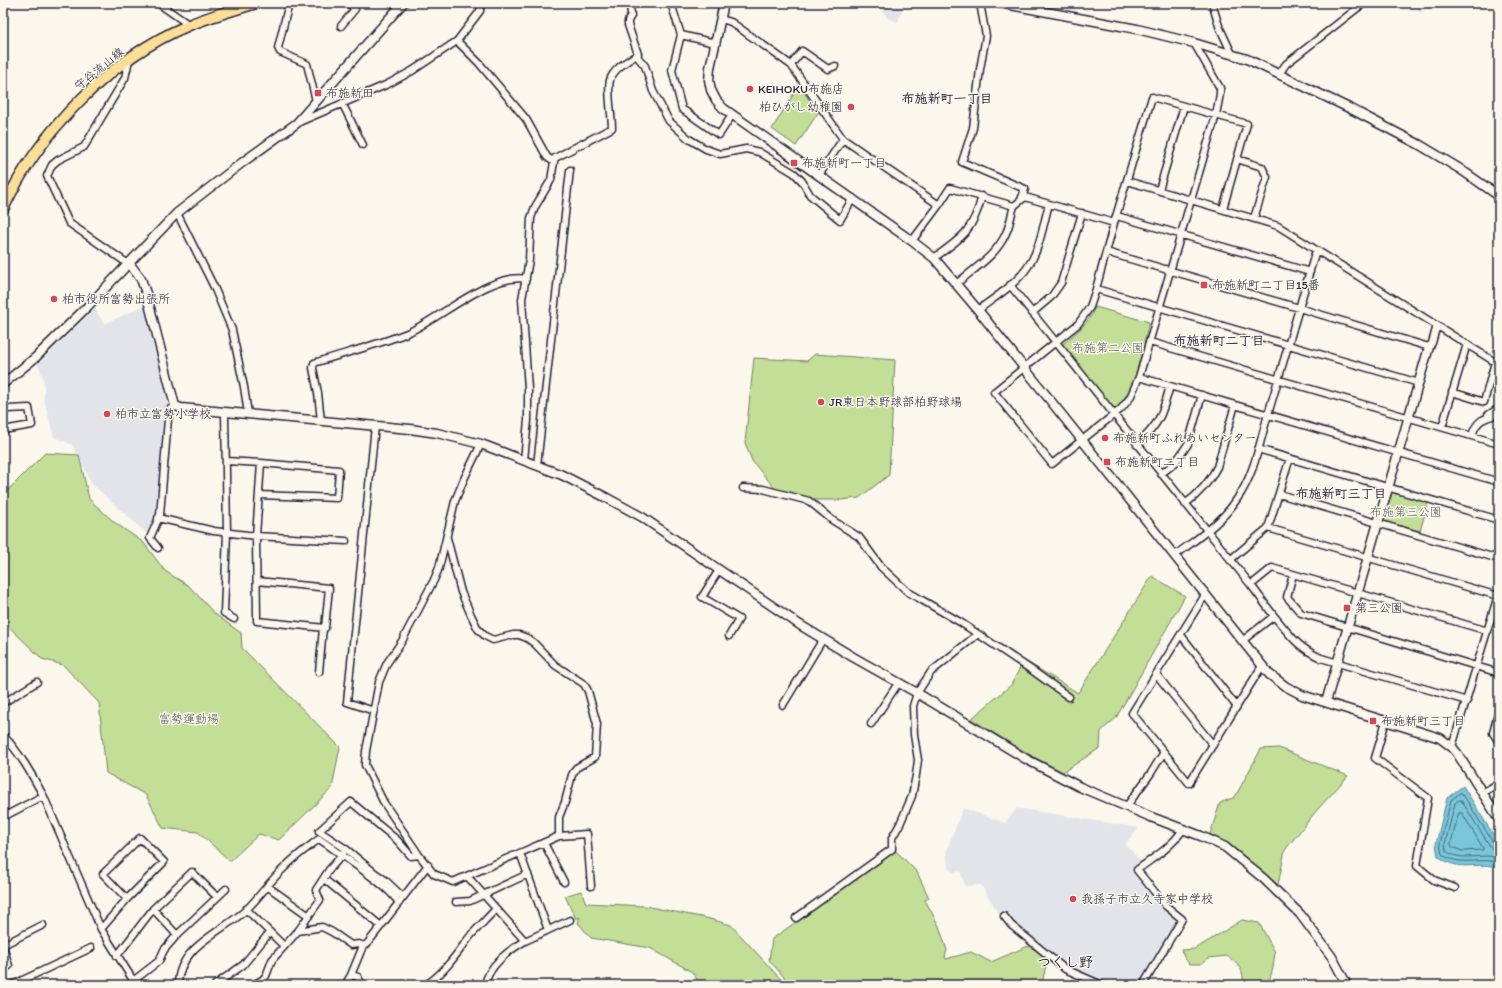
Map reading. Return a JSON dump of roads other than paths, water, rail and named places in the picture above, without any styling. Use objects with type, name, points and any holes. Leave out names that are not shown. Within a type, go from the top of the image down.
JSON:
[{"type":"main road","name":"守谷流山線","points":[[3,209],[28,163],[56,127],[89,92],[129,60],[160,40],[188,26],[256,3]]},
{"type":"street","points":[[158,3],[185,22],[188,26]]},
{"type":"street","points":[[289,3],[278,48],[280,52],[307,64],[316,101]]},
{"type":"street","points":[[341,26],[355,9],[348,3]]},
{"type":"street","points":[[297,123],[403,3]]},
{"type":"street","points":[[3,384],[36,358],[177,213],[297,123],[412,71],[457,41],[480,11],[481,3]]},
{"type":"street","points":[[524,460],[528,420],[528,389],[522,299],[529,260],[531,218],[535,207],[551,180],[556,158],[612,128],[610,79],[622,65],[638,54],[628,25],[628,21],[631,16],[630,3]]},
{"type":"street","points":[[671,3],[681,36],[672,70],[682,109],[719,134],[732,115]]},
{"type":"street","points":[[724,3],[709,74],[711,90],[723,108],[853,198],[934,258],[978,310],[1269,674],[1285,686],[1302,694],[1440,738],[1452,747],[1499,820]]},
{"type":"street","points":[[980,3],[986,36],[980,69],[973,128],[962,162],[1025,189],[1021,200]]},
{"type":"street","points":[[999,3],[1137,29],[1194,43],[1258,63],[1420,144],[1499,196]]},
{"type":"street","points":[[1212,3],[1222,32],[1232,54]]},
{"type":"street","points":[[1279,74],[1286,64],[1364,3]]},
{"type":"street","points":[[721,19],[730,22],[791,65],[843,139],[939,205]]},
{"type":"street","points":[[681,36],[715,43]]},
{"type":"street","points":[[457,41],[479,63],[526,119],[547,158],[554,162]]},
{"type":"street","points":[[1194,43],[1220,88],[1220,94],[1216,115],[1139,377],[1130,398],[1114,415],[1052,464],[994,392],[1078,324],[1090,307],[1152,97],[1216,115],[1247,124],[1223,209]]},
{"type":"street","points":[[791,65],[802,51],[828,69],[835,66]]},
{"type":"street","points":[[636,55],[645,66],[653,92],[669,121],[689,139],[706,149],[720,154],[746,150],[759,152],[794,172],[802,181],[810,195],[840,220],[853,198]]},
{"type":"street","points":[[129,60],[125,78],[84,147],[58,160],[52,165],[47,176],[69,223],[107,250],[129,263],[141,279],[147,296],[175,406]]},
{"type":"street","points":[[342,103],[363,146]]},
{"type":"street","points":[[1159,190],[1184,106]]},
{"type":"street","points":[[819,175],[843,139]]},
{"type":"street","points":[[1237,159],[1262,167],[1267,177],[1254,218]]},
{"type":"street","points":[[537,465],[570,170]]},
{"type":"street","points":[[1127,181],[1278,226],[1495,362],[1484,402],[1452,392]]},
{"type":"street","points":[[912,241],[950,188],[1014,206]]},
{"type":"street","points":[[934,258],[956,242],[968,230],[973,222],[982,196]]},
{"type":"street","points":[[956,284],[994,253],[1006,232],[1014,206],[1025,197],[1114,223]]},
{"type":"street","points":[[978,310],[1020,276],[1032,258],[1049,204]]},
{"type":"street","points":[[177,213],[215,289],[232,330],[248,414]]},
{"type":"street","points":[[1032,313],[1051,297],[1061,283],[1082,214]]},
{"type":"street","points":[[1117,216],[1310,272]]},
{"type":"street","points":[[1174,556],[1207,531],[1230,509],[1238,499],[1249,478],[1316,250]]},
{"type":"street","points":[[1106,252],[1430,347]]},
{"type":"street","points":[[321,421],[318,393],[313,368],[314,363],[408,332],[482,288],[504,281],[521,278],[526,279]]},
{"type":"street","points":[[1010,285],[1298,645],[1309,653],[1338,663],[1467,701]]},
{"type":"street","points":[[1096,289],[1419,383]]},
{"type":"street","points":[[1326,702],[1398,452],[1437,325]]},
{"type":"street","points":[[1150,342],[1499,444]]},
{"type":"street","points":[[1442,427],[1467,344]]},
{"type":"street","points":[[1139,377],[1499,482]]},
{"type":"street","points":[[1137,445],[1151,431],[1159,420],[1170,386]]},
{"type":"street","points":[[1161,474],[1175,463],[1188,444],[1202,395]]},
{"type":"street","points":[[1185,504],[1202,490],[1213,475],[1217,467],[1235,405]]},
{"type":"street","points":[[175,406],[226,413],[437,433],[481,444],[562,475],[642,517],[823,639],[899,682],[1006,748],[1051,773],[1126,807],[1201,836],[1225,847],[1288,900],[1309,925],[1332,957],[1347,985]]},
{"type":"street","points":[[158,548],[150,538],[160,516],[168,419],[170,409],[175,406]]},
{"type":"street","points":[[3,408],[29,408],[32,425],[3,430]]},
{"type":"street","points":[[1472,436],[1474,427],[1499,408]]},
{"type":"street","points":[[226,413],[227,533],[224,613],[234,619]]},
{"type":"street","points":[[1484,418],[1499,414]]},
{"type":"street","points":[[374,711],[347,702],[375,426]]},
{"type":"street","points":[[481,444],[455,501],[439,568],[434,580],[402,641],[387,663],[379,682],[366,751],[365,765],[384,803],[419,855],[434,874],[453,882],[559,836],[587,834],[591,886]]},
{"type":"street","points":[[1258,449],[1499,520]]},
{"type":"street","points":[[1230,560],[1268,528],[1290,458]]},
{"type":"street","points":[[226,461],[339,470],[337,498],[259,495]]},
{"type":"street","points":[[261,463],[256,536],[257,621],[323,628]]},
{"type":"street","points":[[743,488],[763,489],[809,501],[832,520],[859,538],[881,567],[901,586],[960,622],[1069,697]]},
{"type":"street","points":[[1279,494],[1499,558]]},
{"type":"street","points":[[158,518],[214,532],[346,542]]},
{"type":"street","points":[[1268,528],[1367,558],[1498,594],[1452,747]]},
{"type":"street","points":[[447,537],[461,592],[478,629],[485,636],[493,640],[512,635],[519,635],[527,638],[534,642],[555,665],[584,684],[588,691],[597,724],[595,757],[576,768],[572,775],[565,802],[559,817],[559,836]]},
{"type":"street","points":[[1251,585],[1272,568],[1488,631]]},
{"type":"street","points":[[719,570],[702,597],[739,619],[729,636]]},
{"type":"street","points":[[1293,574],[1287,597],[1301,613],[1499,673]]},
{"type":"street","points":[[257,581],[329,588],[325,628],[323,628],[319,672]]},
{"type":"street","points":[[1205,595],[1132,713],[1188,783],[1262,666]]},
{"type":"street","points":[[1242,641],[1274,616]]},
{"type":"street","points":[[796,918],[892,849],[892,838],[900,824],[912,796],[916,775],[918,760],[914,735],[913,706],[917,693],[931,672],[978,634]]},
{"type":"street","points":[[1181,635],[1237,707]]},
{"type":"street","points":[[783,705],[823,639]]},
{"type":"street","points":[[1156,674],[1213,745]]},
{"type":"street","points":[[3,703],[37,682]]},
{"type":"street","points":[[871,724],[899,682]]},
{"type":"street","points":[[1499,710],[1493,733],[1499,742]]},
{"type":"street","points":[[1386,720],[1375,758],[1428,798],[1417,866],[1434,880],[1455,888]]},
{"type":"street","points":[[3,735],[33,778],[43,796],[101,929],[135,983],[159,961],[164,950],[177,935],[226,889]]},
{"type":"street","points":[[1126,807],[1151,773],[1164,752]]},
{"type":"street","points":[[1482,793],[1499,783]]},
{"type":"street","points":[[3,817],[43,796]]},
{"type":"street","points":[[401,900],[385,880],[346,849],[319,831],[351,802],[397,840],[411,856],[419,855]]},
{"type":"street","points":[[1143,985],[1182,919],[1166,906],[1137,870],[1168,848],[1183,830]]},
{"type":"street","points":[[101,929],[164,862],[140,838],[103,874],[128,899]]},
{"type":"street","points":[[178,985],[178,978],[185,961],[199,945],[246,910],[285,867],[319,838],[343,854],[401,900]]},
{"type":"street","points":[[544,843],[564,882]]},
{"type":"street","points":[[520,853],[548,930]]},
{"type":"street","points":[[253,985],[266,976],[272,960],[298,931],[320,900],[316,890],[329,870],[343,854]]},
{"type":"street","points":[[345,985],[352,975],[363,946],[381,926],[428,866]]},
{"type":"street","points":[[117,956],[153,909],[192,872],[217,897]]},
{"type":"street","points":[[456,902],[470,901],[528,874]]},
{"type":"street","points":[[467,876],[525,941]]},
{"type":"street","points":[[324,879],[381,926]]},
{"type":"street","points":[[267,886],[308,916]]},
{"type":"street","points":[[153,909],[177,935]]},
{"type":"street","points":[[425,985],[434,983],[471,935],[496,909]]},
{"type":"street","points":[[246,910],[284,946]]},
{"type":"street","points":[[1004,916],[1011,925],[1065,968],[1102,985]]},
{"type":"street","points":[[485,985],[486,978],[498,961],[525,941],[570,920]]},
{"type":"street","points":[[3,969],[10,966],[3,946],[43,925]]},
{"type":"street","points":[[298,931],[322,927],[351,945],[359,944],[363,946]]},
{"type":"street","points":[[215,985],[243,965],[270,932]]},
{"type":"street","points":[[12,985],[91,948]]},
{"type":"street","points":[[352,975],[358,977],[362,985]]},
{"type":"water","points":[[1463,786],[1499,844],[1499,868],[1483,865],[1461,866],[1446,861],[1438,856],[1436,844],[1447,798]]},
{"type":"place","name":"KEIHOKU布施店","points":[[750,89]]},
{"type":"place","name":"布施新田","points":[[318,93]]},
{"type":"place","name":"柏ひがし幼稚園","points":[[851,107]]},
{"type":"place","name":"布施新町一丁目","points":[[794,163]]},
{"type":"place","name":"布施新町二丁目15番","points":[[1204,285]]},
{"type":"place","name":"柏市役所富勢出張所","points":[[54,299]]},
{"type":"place","name":"JR東日本野球部柏野球場","points":[[821,402]]},
{"type":"place","name":"柏市立富勢小学校","points":[[107,414]]},
{"type":"place","name":"布施新町ふれあいセンター","points":[[1105,438]]},
{"type":"place","name":"布施新町二丁目","points":[[1107,462]]},
{"type":"place","name":"第三公園","points":[[1347,608]]},
{"type":"place","name":"布施新町三丁目","points":[[1373,721]]},
{"type":"place","name":"我孫子市立久寺家中学校","points":[[1073,899]]},
{"type":"district","name":"布施新町一丁目","points":[[947,98]]},
{"type":"district","name":"布施新町二丁目","points":[[1219,340]]},
{"type":"district","name":"布施新町三丁目","points":[[1341,493]]},
{"type":"district","name":"つくし野","points":[[1065,962]]},
{"type":"park label","name":"布施第二公園","points":[[1108,348]]},
{"type":"park label","name":"布施第三公園","points":[[1406,512]]},
{"type":"park label","name":"富勢運動場","points":[[189,719]]}]
